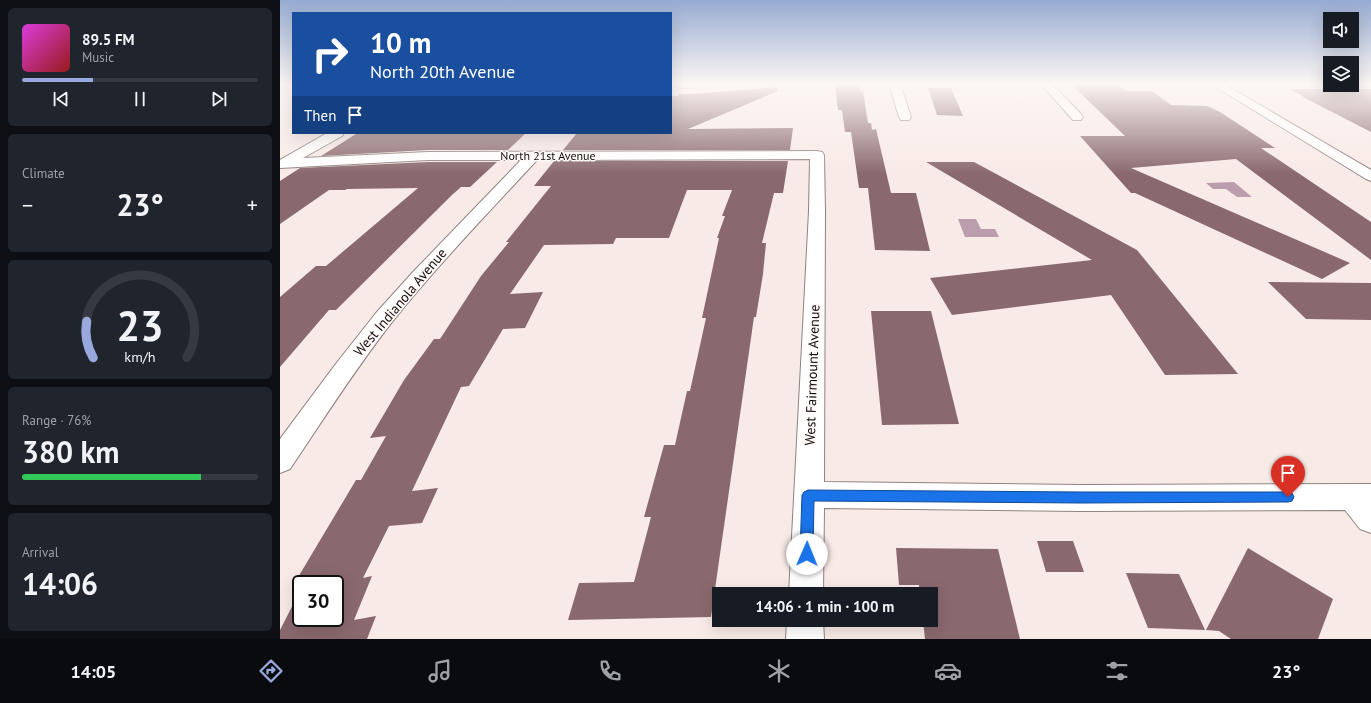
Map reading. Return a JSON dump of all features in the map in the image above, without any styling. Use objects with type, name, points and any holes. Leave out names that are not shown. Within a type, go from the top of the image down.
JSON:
[{"type":"street","points":[[1074,114],[1077,117]]},
{"type":"street","points":[[1266,114],[1371,176]]},
{"type":"street","points":[[281,164],[335,134]]},
{"type":"street","name":"West Indianola Avenue","points":[[280,461],[340,374],[384,318],[435,260],[534,155]]},
{"type":"street","name":"North 21st Avenue","points":[[281,164],[428,156],[817,155]]},
{"type":"street","name":"West Fairmount Avenue","points":[[806,587],[817,211],[817,155]]},
{"type":"street","points":[[808,495],[1073,498],[1365,504]]},
{"type":"street","points":[[805,627],[805,639]]},
{"type":"shaded area","points":[[1234,182],[1252,197],[1237,197],[1226,189],[1213,189],[1206,183]]},
{"type":"shaded area","points":[[958,219],[976,219],[981,229],[995,229],[999,237],[965,237]]},
{"type":"building","points":[[672,114],[724,114],[688,129],[793,128],[790,150],[563,150],[576,134],[672,134]]},
{"type":"building","points":[[843,114],[867,114],[868,123],[871,123],[872,130],[876,129],[891,193],[916,193],[930,251],[875,250],[868,188],[859,188],[851,132],[845,132]]},
{"type":"building","points":[[937,114],[962,114],[963,116]]},
{"type":"building","points":[[1102,114],[1223,114],[1275,148],[1261,148],[1371,222],[1371,260],[1236,159],[1131,168],[1350,263],[1322,279],[1135,193],[1131,193],[1080,136],[1125,136]]},
{"type":"building","points":[[1336,114],[1371,114],[1371,132]]},
{"type":"building","points":[[356,134],[525,134],[508,150],[428,150],[321,156]]},
{"type":"building","points":[[554,161],[788,161],[783,193],[774,193],[762,243],[766,243],[763,274],[756,317],[754,317],[715,587],[712,587],[711,617],[568,620],[579,583],[634,582],[651,517],[644,517],[664,445],[675,445],[687,391],[690,391],[706,318],[702,318],[719,238],[717,238],[725,216],[722,216],[732,190],[687,190],[669,238],[616,238],[613,244],[544,245],[510,294],[543,292],[525,328],[503,329],[469,386],[461,387],[412,491],[438,488],[422,523],[389,526],[363,578],[372,576],[354,620],[376,616],[367,639],[280,639],[280,630],[292,607],[292,627],[344,627],[344,575],[299,575],[356,480],[361,480],[386,436],[370,438],[404,380],[434,339],[440,339],[481,276],[509,242],[506,242],[551,186],[534,186]]},
{"type":"building","points":[[428,162],[497,162],[470,187],[461,187],[336,310],[329,310],[280,367],[280,297],[316,266],[326,266],[418,188],[329,190],[280,224],[280,181],[300,168]]},
{"type":"building","points":[[926,162],[974,162],[1137,250],[1238,374],[1165,375],[1111,295],[952,315],[930,278],[1092,260]]},
{"type":"building","points":[[1268,282],[1371,283],[1371,320],[1306,319]]},
{"type":"building","points":[[871,311],[931,311],[959,424],[882,425]]},
{"type":"building","points":[[1037,541],[1073,541],[1084,572],[1046,572]]},
{"type":"building","points":[[896,548],[998,549],[1020,639],[925,639],[924,627],[938,627],[938,587],[899,585]]},
{"type":"building","points":[[1248,548],[1333,599],[1318,639],[1231,639],[1219,631],[1206,630]]},
{"type":"building","points":[[1126,573],[1179,574],[1205,630],[1148,628]]},
{"type":"route","points":[[807,554],[808,495],[1081,498],[1288,497]]}]
